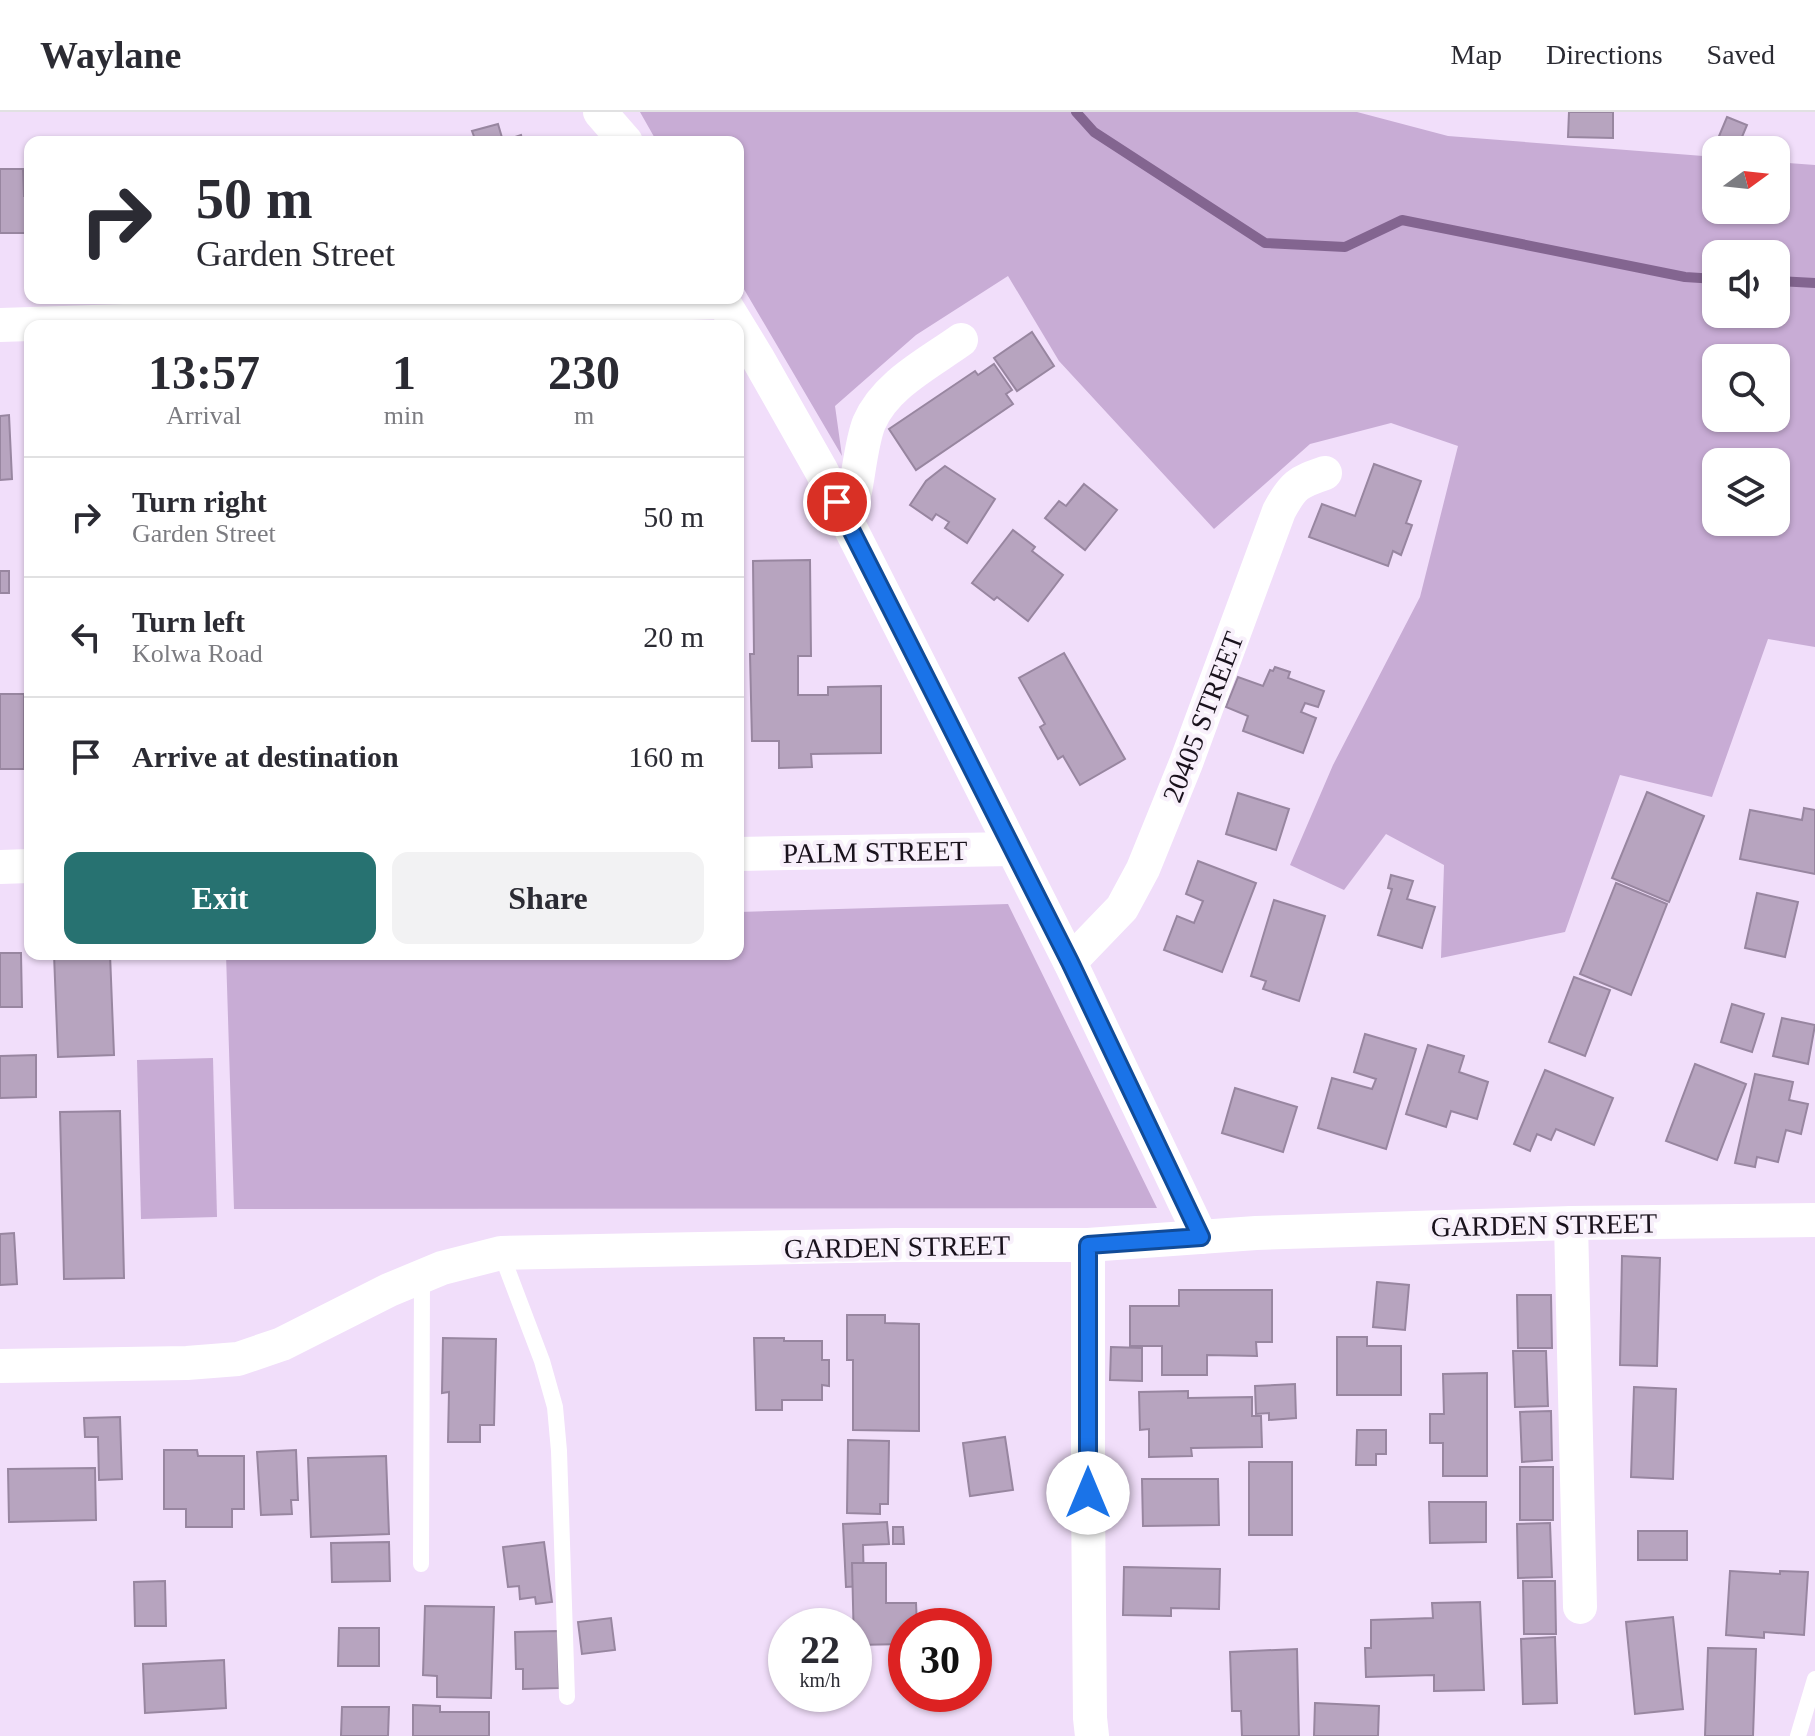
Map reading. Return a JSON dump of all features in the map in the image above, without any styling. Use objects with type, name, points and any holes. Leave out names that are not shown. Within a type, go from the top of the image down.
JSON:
[{"type":"street","points":[[600,112],[621,136]]},
{"type":"street","points":[[144,320],[606,304]]},
{"type":"street","points":[[0,325],[24,324]]},
{"type":"street","points":[[744,335],[837,502],[1070,962],[1201,1237]]},
{"type":"street","points":[[837,502],[852,496],[855,491],[868,425],[884,400],[898,386],[961,340]]},
{"type":"street","name":"20405 STREET","points":[[1070,962],[1122,908],[1143,869],[1289,491],[1302,481],[1325,473]]},
{"type":"street","name":"PALM STREET","points":[[744,854],[1012,849]]},
{"type":"street","points":[[0,867],[24,866]]},
{"type":"street","name":"GARDEN STREET","points":[[0,1366],[187,1363],[238,1359],[282,1344],[389,1290],[442,1268],[501,1253],[896,1245],[1088,1245],[1272,1232],[1815,1220]]},
{"type":"street","points":[[1571,1223],[1580,1607]]},
{"type":"street","points":[[1088,1245],[1092,1736]]},
{"type":"lane","points":[[501,1253],[542,1361],[555,1407],[567,1697]]},
{"type":"lane","points":[[421,1564],[422,1277]]},
{"type":"lane","points":[[1798,1736],[1815,1679]]},
{"type":"shaded area","points":[[640,112],[1357,112],[1448,136],[1702,156],[1702,224],[1790,224],[1790,163],[1815,165],[1815,647],[1768,639],[1712,797],[1620,775],[1565,932],[1441,958],[1444,865],[1386,834],[1344,890],[1290,865],[1333,765],[1420,597],[1458,446],[1391,423],[1310,444],[1214,529],[1059,361],[1008,276],[916,335],[835,406],[842,456],[744,289],[744,136],[654,136]]},
{"type":"shaded area","points":[[1008,904],[1157,1208],[234,1209],[226,960],[744,960],[744,912]]},
{"type":"shaded area","points":[[213,1058],[217,1217],[141,1219],[137,1060]]},
{"type":"building","points":[[1569,112],[1613,112],[1613,138],[1568,137]]},
{"type":"building","points":[[1727,117],[1747,125],[1742,136],[1719,136]]},
{"type":"building","points":[[498,124],[502,136],[474,136],[472,131]]},
{"type":"building","points":[[0,169],[23,169],[24,233],[0,233]]},
{"type":"building","points":[[1032,332],[1054,366],[1017,391],[994,358]]},
{"type":"building","points":[[994,364],[1012,390],[1006,394],[1013,404],[916,470],[889,429],[975,371],[978,375]]},
{"type":"building","points":[[9,415],[12,479],[0,480],[0,416]]},
{"type":"building","points":[[1374,464],[1421,481],[1406,523],[1412,525],[1401,555],[1393,551],[1388,566],[1309,537],[1322,504],[1355,516]]},
{"type":"building","points":[[945,466],[995,499],[967,543],[945,528],[949,522],[936,514],[932,520],[910,505],[926,481]]},
{"type":"building","points":[[1084,484],[1117,510],[1085,550],[1045,518],[1059,501],[1066,506]]},
{"type":"building","points":[[1013,530],[1035,547],[1032,551],[1063,575],[1028,621],[997,597],[994,600],[972,583]]},
{"type":"building","points":[[810,560],[811,656],[798,656],[798,695],[828,695],[828,687],[881,686],[881,753],[811,754],[812,767],[779,768],[779,741],[752,741],[750,654],[754,654],[753,561]]},
{"type":"building","points":[[0,571],[9,571],[9,593],[0,593]]},
{"type":"building","points":[[1064,653],[1125,759],[1080,785],[1063,756],[1058,759],[1040,727],[1045,724],[1019,678]]},
{"type":"building","points":[[1275,667],[1290,672],[1288,678],[1324,691],[1318,707],[1305,703],[1301,712],[1316,718],[1303,753],[1243,731],[1248,716],[1226,707],[1238,677],[1263,686],[1270,670],[1273,671]]},
{"type":"building","points":[[0,694],[24,694],[24,769],[0,769]]},
{"type":"building","points":[[1647,792],[1704,816],[1669,902],[1612,878]]},
{"type":"building","points":[[1238,793],[1289,809],[1276,850],[1226,834]]},
{"type":"building","points":[[1804,808],[1815,810],[1815,874],[1740,859],[1750,810],[1802,820]]},
{"type":"building","points":[[1198,861],[1256,883],[1222,972],[1164,950],[1177,916],[1194,923],[1203,901],[1186,894]]},
{"type":"building","points":[[1391,875],[1413,881],[1407,899],[1435,907],[1422,948],[1378,935],[1392,889],[1388,888]]},
{"type":"building","points":[[1616,883],[1667,904],[1631,995],[1580,974]]},
{"type":"building","points":[[1757,893],[1798,902],[1785,957],[1745,948]]},
{"type":"building","points":[[1274,900],[1325,916],[1299,1001],[1263,989],[1266,981],[1251,976]]},
{"type":"building","points":[[0,953],[21,953],[22,1007],[0,1007]]},
{"type":"building","points":[[54,960],[110,960],[114,1055],[58,1057]]},
{"type":"building","points":[[1574,977],[1610,990],[1585,1056],[1549,1042]]},
{"type":"building","points":[[1732,1004],[1764,1014],[1752,1052],[1721,1042]]},
{"type":"building","points":[[1782,1018],[1815,1025],[1808,1064],[1773,1056]]},
{"type":"building","points":[[1365,1034],[1416,1049],[1386,1149],[1318,1128],[1332,1078],[1372,1089],[1376,1079],[1354,1072]]},
{"type":"building","points":[[1428,1045],[1464,1056],[1459,1072],[1488,1082],[1477,1119],[1451,1111],[1446,1127],[1406,1114]]},
{"type":"building","points":[[36,1055],[36,1097],[0,1098],[0,1056]]},
{"type":"building","points":[[1695,1064],[1746,1084],[1717,1160],[1666,1141]]},
{"type":"building","points":[[1545,1070],[1613,1098],[1594,1145],[1556,1129],[1551,1140],[1537,1134],[1530,1151],[1514,1144]]},
{"type":"building","points":[[1755,1074],[1793,1082],[1789,1100],[1808,1104],[1801,1134],[1786,1130],[1778,1162],[1757,1157],[1755,1167],[1735,1163]]},
{"type":"building","points":[[1235,1088],[1297,1107],[1283,1152],[1222,1133]]},
{"type":"building","points":[[120,1111],[124,1278],[64,1279],[60,1112]]},
{"type":"building","points":[[14,1233],[17,1284],[0,1285],[0,1234]]},
{"type":"building","points":[[1622,1256],[1660,1258],[1657,1366],[1620,1365]]},
{"type":"building","points":[[1377,1282],[1409,1285],[1405,1330],[1373,1327]]},
{"type":"building","points":[[1179,1290],[1272,1290],[1272,1342],[1256,1342],[1257,1356],[1207,1355],[1207,1375],[1162,1375],[1162,1346],[1130,1346],[1130,1306],[1179,1306]]},
{"type":"building","points":[[1517,1295],[1551,1295],[1552,1348],[1518,1348]]},
{"type":"building","points":[[847,1315],[885,1315],[885,1323],[919,1324],[919,1431],[853,1430],[853,1360],[847,1360]]},
{"type":"building","points":[[1337,1337],[1367,1337],[1367,1346],[1401,1346],[1401,1395],[1337,1395]]},
{"type":"building","points":[[443,1338],[496,1339],[494,1425],[480,1425],[480,1442],[448,1442],[449,1392],[442,1393]]},
{"type":"building","points":[[754,1338],[822,1341],[822,1360],[829,1360],[829,1386],[822,1385],[822,1400],[782,1400],[782,1410],[756,1410]]},
{"type":"building","points":[[1111,1347],[1142,1348],[1142,1381],[1110,1380]]},
{"type":"building","points":[[1513,1351],[1546,1351],[1548,1406],[1515,1407]]},
{"type":"building","points":[[1487,1373],[1487,1476],[1443,1476],[1443,1443],[1430,1443],[1430,1414],[1444,1414],[1443,1374]]},
{"type":"building","points":[[1295,1384],[1296,1418],[1269,1420],[1269,1413],[1256,1414],[1255,1386]]},
{"type":"building","points":[[1634,1387],[1676,1389],[1673,1479],[1631,1477]]},
{"type":"building","points":[[1188,1391],[1188,1398],[1252,1397],[1252,1416],[1261,1416],[1262,1447],[1191,1448],[1192,1456],[1149,1457],[1149,1429],[1140,1430],[1139,1392]]},
{"type":"building","points":[[1551,1411],[1552,1460],[1522,1462],[1520,1412]]},
{"type":"building","points":[[120,1417],[122,1479],[99,1480],[98,1437],[85,1437],[84,1418]]},
{"type":"building","points":[[1357,1430],[1386,1430],[1386,1454],[1376,1454],[1376,1465],[1356,1465]]},
{"type":"building","points":[[1005,1437],[1013,1490],[970,1496],[963,1443]]},
{"type":"building","points":[[848,1440],[889,1441],[888,1504],[880,1504],[880,1514],[847,1513]]},
{"type":"building","points":[[164,1450],[197,1450],[198,1456],[244,1456],[244,1509],[232,1509],[232,1527],[186,1527],[186,1509],[164,1509]]},
{"type":"building","points":[[296,1450],[298,1500],[291,1500],[292,1514],[261,1515],[257,1452]]},
{"type":"building","points":[[386,1456],[389,1534],[311,1537],[308,1458]]},
{"type":"building","points":[[1249,1462],[1292,1462],[1292,1535],[1249,1535]]},
{"type":"building","points":[[1520,1467],[1553,1467],[1553,1520],[1520,1520]]},
{"type":"building","points":[[95,1468],[96,1520],[9,1522],[8,1469]]},
{"type":"building","points":[[1142,1479],[1218,1479],[1219,1525],[1143,1526]]},
{"type":"building","points":[[1429,1502],[1486,1502],[1486,1542],[1430,1543]]},
{"type":"building","points":[[887,1522],[889,1544],[863,1545],[864,1586],[846,1587],[843,1524]]},
{"type":"building","points":[[1550,1523],[1552,1577],[1518,1578],[1517,1524]]},
{"type":"building","points":[[893,1527],[903,1527],[904,1544],[893,1544]]},
{"type":"building","points":[[1638,1531],[1687,1531],[1687,1560],[1638,1560]]},
{"type":"building","points":[[389,1542],[390,1581],[332,1582],[331,1543]]},
{"type":"building","points":[[544,1542],[552,1602],[536,1604],[535,1597],[520,1599],[519,1586],[508,1587],[503,1547]]},
{"type":"building","points":[[852,1563],[886,1563],[886,1603],[916,1603],[916,1608],[888,1608],[888,1644],[872,1645],[872,1608],[853,1608]]},
{"type":"building","points":[[1124,1567],[1220,1569],[1219,1609],[1171,1608],[1171,1616],[1123,1615]]},
{"type":"building","points":[[1730,1571],[1808,1572],[1804,1635],[1764,1632],[1764,1638],[1726,1635]]},
{"type":"building","points":[[165,1581],[166,1626],[135,1626],[134,1582]]},
{"type":"building","points":[[1523,1581],[1555,1581],[1556,1634],[1524,1634]]},
{"type":"building","points":[[1480,1602],[1484,1690],[1434,1691],[1434,1675],[1366,1677],[1365,1648],[1371,1648],[1371,1620],[1433,1618],[1432,1603]]},
{"type":"building","points":[[425,1606],[494,1607],[491,1698],[437,1697],[437,1676],[423,1675]]},
{"type":"building","points":[[1673,1617],[1683,1709],[1635,1714],[1626,1622]]},
{"type":"building","points":[[611,1618],[615,1650],[582,1654],[578,1622]]},
{"type":"building","points":[[339,1628],[379,1628],[379,1666],[338,1666]]},
{"type":"building","points":[[558,1631],[559,1688],[523,1689],[523,1669],[516,1669],[515,1632]]},
{"type":"building","points":[[1555,1637],[1557,1703],[1523,1704],[1521,1639]]},
{"type":"building","points":[[1708,1648],[1756,1649],[1753,1736],[1705,1736]]},
{"type":"building","points":[[1297,1649],[1299,1736],[1242,1736],[1241,1711],[1232,1711],[1230,1652]]},
{"type":"building","points":[[224,1660],[226,1708],[145,1713],[143,1664]]},
{"type":"building","points":[[1315,1703],[1379,1706],[1378,1736],[1314,1736]]},
{"type":"building","points":[[413,1705],[440,1706],[440,1712],[489,1712],[489,1736],[413,1736]]},
{"type":"building","points":[[342,1707],[389,1707],[388,1736],[341,1736]]},
{"type":"waterway","points":[[1076,112],[1094,132],[1265,243],[1345,247],[1402,220],[1702,278]]},
{"type":"waterway","points":[[1790,282],[1815,283]]},
{"type":"route","points":[[837,502],[1070,962],[1201,1237],[1088,1245],[1088,1493]]}]
